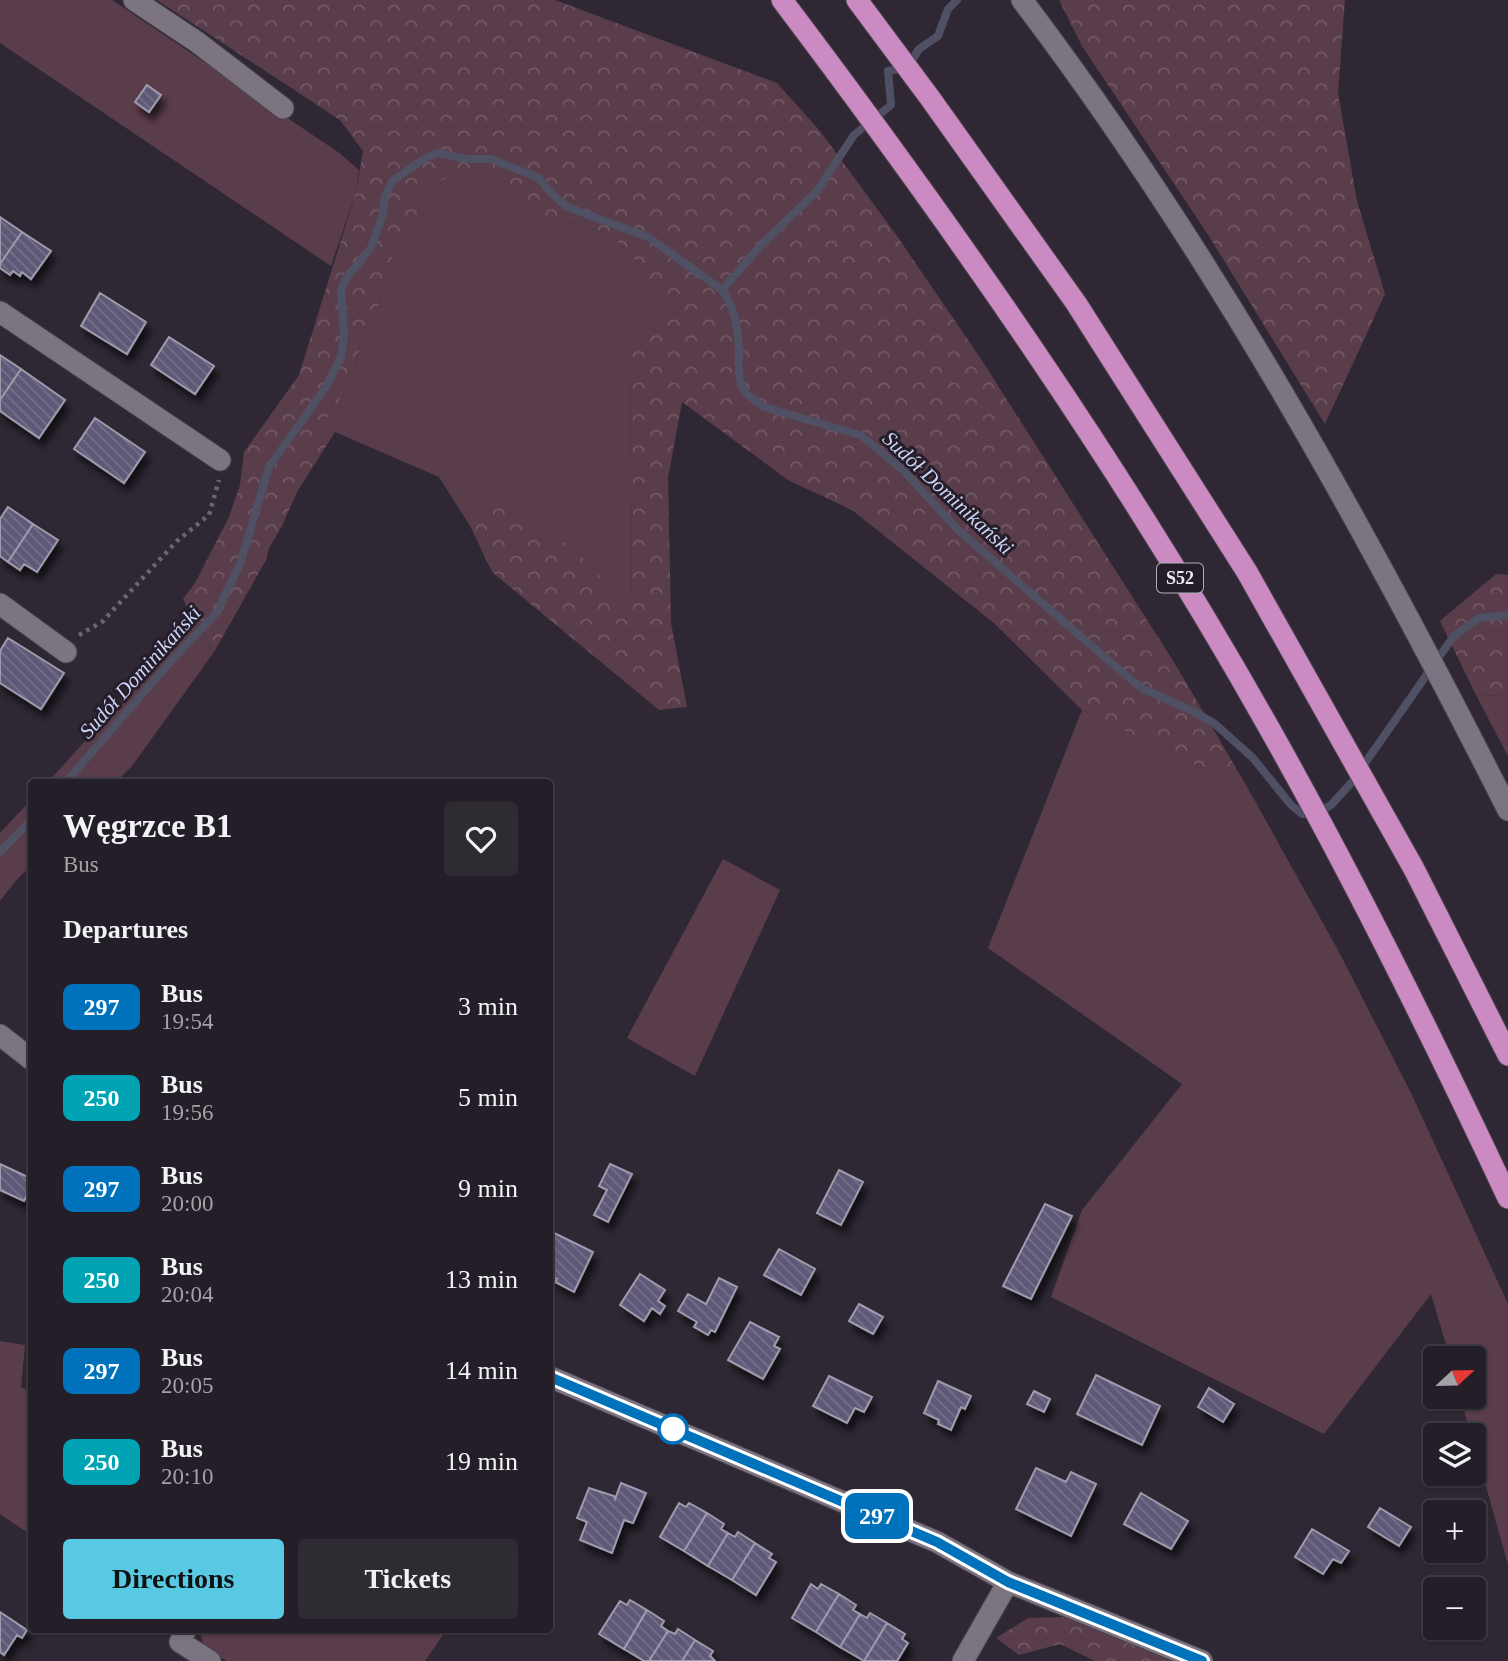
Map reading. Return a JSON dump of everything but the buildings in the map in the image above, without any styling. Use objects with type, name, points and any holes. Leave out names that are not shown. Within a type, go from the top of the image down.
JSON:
[{"type":"highway","name":"S52","points":[[782,0],[988,280],[1082,422],[1190,594],[1268,726],[1372,919],[1443,1059],[1508,1198]]},
{"type":"highway","points":[[857,0],[1076,303],[1240,561],[1340,734],[1508,1055]]},
{"type":"street","points":[[134,0],[197,42],[283,108]]},
{"type":"street","points":[[1022,0],[1075,71],[1200,256],[1340,490],[1450,693],[1508,810]]},
{"type":"street","points":[[0,312],[220,460]]},
{"type":"street","points":[[0,604],[60,648]]},
{"type":"street","points":[[0,1035],[28,1057]]},
{"type":"street","points":[[553,1378],[937,1542],[1008,1582],[1202,1661]]},
{"type":"street","points":[[963,1661],[1008,1582]]},
{"type":"street","points":[[184,1633],[180,1642],[210,1661]]},
{"type":"path","points":[[60,648],[102,622],[177,541],[209,515],[219,487],[220,460]]},
{"type":"green space","points":[[0,0],[112,0],[338,152],[359,170],[356,192],[331,266],[0,43]]},
{"type":"green space","points":[[157,0],[555,0],[777,83],[820,131],[897,236],[981,359],[1177,667],[1250,792],[1082,710],[995,624],[852,510],[788,480],[682,402],[668,478],[671,623],[687,707],[659,710],[492,572],[470,526],[496,499],[543,543],[570,543],[632,611],[630,353],[669,301],[630,254],[611,236],[588,226],[545,218],[507,182],[477,175],[453,175],[429,187],[421,197],[415,222],[392,258],[376,315],[360,348],[350,385],[322,425],[335,432],[297,492],[269,548],[266,560],[214,652],[183,599],[195,583],[229,517],[240,485],[244,452],[299,375],[356,192],[363,151],[340,120]]},
{"type":"green space","points":[[1059,0],[1345,0],[1338,93],[1357,201],[1385,294],[1325,424],[1207,233],[1082,46]]},
{"type":"green space","points":[[453,175],[477,175],[507,182],[545,218],[588,226],[611,236],[670,301],[630,353],[632,612],[570,543],[543,543],[496,500],[470,526],[439,477],[321,426],[350,385],[360,348],[376,315],[392,258],[415,222],[421,197],[429,187]]},
{"type":"green space","points":[[1496,574],[1508,575],[1508,696],[1476,695],[1440,621]]},
{"type":"green space","points":[[192,615],[214,652],[132,766],[119,779],[51,779],[118,705],[147,665]]},
{"type":"green space","points":[[1476,695],[1508,696],[1508,756]]},
{"type":"green space","points":[[1082,710],[1250,792],[1339,952],[1412,1095],[1508,1304],[1508,1565],[1486,1486],[1486,1423],[1468,1423],[1463,1409],[1486,1409],[1486,1346],[1446,1346],[1431,1294],[1324,1434],[1051,1297],[1082,1210],[1182,1084],[988,948]]},
{"type":"green space","points":[[28,803],[28,868],[0,901],[0,833]]},
{"type":"green space","points":[[723,859],[780,890],[695,1076],[627,1038]]},
{"type":"green space","points":[[0,1341],[25,1345],[21,1388],[28,1389],[28,1533],[0,1514]]},
{"type":"green space","points":[[1064,1617],[1172,1661],[1095,1661],[1060,1644],[1019,1655],[996,1638],[1028,1618]]},
{"type":"green space","points":[[200,1633],[444,1633],[425,1661],[227,1661],[205,1649]]},
{"type":"waterway","points":[[722,290],[762,244],[817,191],[854,135],[891,105],[888,71],[907,68],[919,49],[938,36],[948,9],[957,0]]},
{"type":"waterway","name":"Sudół Dominikański","points":[[69,779],[217,612],[240,564],[269,467],[326,387],[341,357],[344,335],[341,290],[346,278],[371,248],[392,181],[427,157],[438,153],[466,159],[491,159],[539,178],[567,207],[648,237],[722,290],[735,319],[740,380],[748,395],[764,407],[860,435],[903,470],[957,529],[1123,673],[1143,689],[1215,724],[1253,758],[1291,805],[1302,814],[1316,814],[1331,805],[1352,782],[1453,637],[1479,618],[1508,615]]},
{"type":"waterway","name":"Sudół Dominikański","points":[[0,852],[28,823]]},
{"type":"bus line","name":"297","points":[[553,1378],[937,1542],[1008,1582],[1202,1661]]}]
